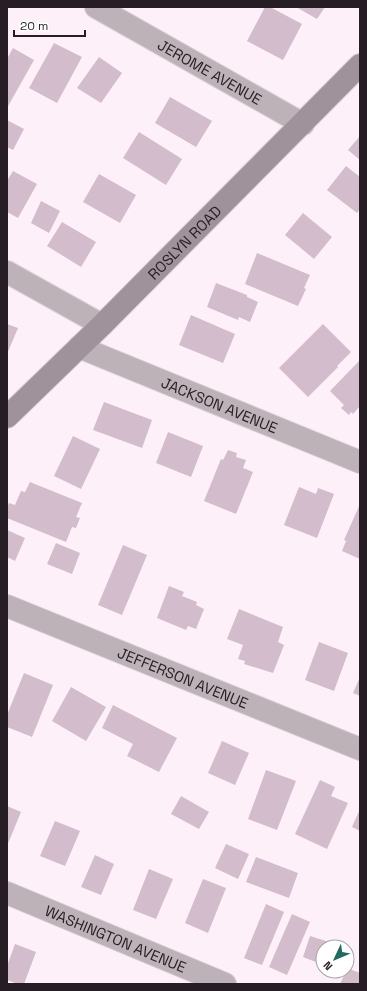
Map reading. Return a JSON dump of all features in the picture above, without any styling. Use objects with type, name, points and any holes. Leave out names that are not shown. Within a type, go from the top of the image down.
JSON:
[{"type":"main road","name":"ROSLYN ROAD","points":[[7,417],[102,325],[360,65]]},
{"type":"street","name":"JEROME AVENUE","points":[[96,7],[303,124]]},
{"type":"street","points":[[7,272],[102,325]]},
{"type":"street","name":"JACKSON AVENUE","points":[[79,347],[360,462]]},
{"type":"street","name":"JEFFERSON AVENUE","points":[[7,606],[360,749]]},
{"type":"street","name":"WASHINGTON AVENUE","points":[[7,893],[225,984]]},
{"type":"building","points":[[265,7],[270,7],[302,24],[283,60],[247,41]]},
{"type":"building","points":[[296,7],[325,7],[317,19]]},
{"type":"building","points":[[54,43],[82,57],[57,103],[29,88]]},
{"type":"building","points":[[13,48],[34,60],[7,108],[7,59]]},
{"type":"building","points":[[99,57],[122,73],[101,103],[77,88]]},
{"type":"building","points":[[170,97],[212,121],[196,147],[155,123]]},
{"type":"building","points":[[7,120],[24,129],[13,150],[7,147]]},
{"type":"building","points":[[139,132],[182,159],[166,185],[123,158]]},
{"type":"building","points":[[360,136],[360,160],[348,150]]},
{"type":"building","points":[[346,166],[360,177],[360,209],[357,213],[327,190]]},
{"type":"building","points":[[13,171],[37,184],[18,218],[7,212],[7,181]]},
{"type":"building","points":[[99,174],[136,195],[120,223],[83,202]]},
{"type":"building","points":[[41,201],[60,211],[49,233],[31,223]]},
{"type":"building","points":[[303,213],[332,237],[314,259],[285,235]]},
{"type":"building","points":[[62,222],[96,242],[81,267],[47,246]]},
{"type":"building","points":[[257,253],[310,275],[304,288],[306,289],[298,306],[245,284]]},
{"type":"building","points":[[216,283],[247,295],[247,297],[258,302],[250,322],[239,317],[238,320],[207,307]]},
{"type":"building","points":[[191,315],[235,334],[223,363],[179,345]]},
{"type":"building","points":[[7,324],[18,328],[7,354]]},
{"type":"building","points":[[323,324],[351,352],[308,397],[279,368]]},
{"type":"building","points":[[360,360],[360,406],[353,414],[351,412],[349,415],[341,408],[344,405],[330,391]]},
{"type":"building","points":[[104,402],[152,420],[142,448],[93,430]]},
{"type":"building","points":[[168,432],[203,446],[191,477],[156,463]]},
{"type":"building","points":[[73,436],[100,449],[81,489],[54,476]]},
{"type":"building","points":[[228,450],[237,453],[236,457],[246,460],[243,468],[253,472],[236,514],[204,501],[221,459],[223,460]]},
{"type":"building","points":[[30,482],[82,503],[76,517],[80,518],[76,528],[72,527],[66,542],[7,518],[7,508],[9,503],[15,505],[21,491],[25,492]]},
{"type":"building","points":[[299,487],[316,494],[318,488],[334,494],[317,538],[284,525]]},
{"type":"building","points":[[360,504],[360,559],[342,551],[346,541],[344,540]]},
{"type":"building","points":[[7,530],[25,538],[15,561],[7,557]]},
{"type":"building","points":[[56,543],[80,553],[72,574],[47,564]]},
{"type":"building","points":[[123,545],[147,555],[122,615],[98,605]]},
{"type":"building","points":[[169,586],[184,592],[182,596],[197,602],[196,605],[204,609],[196,629],[188,626],[186,630],[157,618]]},
{"type":"building","points":[[239,609],[283,627],[278,642],[284,645],[273,673],[244,664],[245,661],[238,659],[243,645],[227,639]]},
{"type":"building","points":[[319,642],[348,653],[334,691],[305,680]]},
{"type":"building","points":[[24,673],[53,685],[32,737],[7,727],[7,715]]},
{"type":"building","points":[[360,677],[360,696],[353,693]]},
{"type":"building","points":[[71,687],[106,707],[86,741],[52,721]]},
{"type":"building","points":[[113,705],[177,738],[159,772],[127,756],[133,744],[102,728]]},
{"type":"building","points":[[222,741],[249,753],[235,785],[208,773]]},
{"type":"building","points":[[266,770],[296,781],[277,830],[248,819]]},
{"type":"building","points":[[320,780],[335,787],[331,796],[348,803],[327,849],[295,834]]},
{"type":"building","points":[[181,796],[209,812],[199,829],[171,814]]},
{"type":"building","points":[[7,806],[21,812],[7,846]]},
{"type":"building","points":[[360,809],[360,831],[352,827]]},
{"type":"building","points":[[55,821],[80,831],[65,866],[40,856]]},
{"type":"building","points":[[226,844],[249,854],[238,879],[215,868]]},
{"type":"building","points":[[95,855],[114,864],[101,895],[81,887]]},
{"type":"building","points":[[256,857],[298,873],[289,898],[246,882]]},
{"type":"building","points":[[149,869],[173,879],[156,919],[133,910]]},
{"type":"building","points":[[203,879],[226,888],[208,933],[185,923]]},
{"type":"building","points":[[266,904],[284,912],[262,965],[244,958]]},
{"type":"building","points":[[292,914],[310,922],[287,975],[269,967]]},
{"type":"building","points":[[310,936],[320,939],[315,939],[315,962],[303,957]]},
{"type":"building","points":[[15,944],[36,952],[24,984],[18,984],[7,980],[7,966]]},
{"type":"building","points":[[355,971],[360,973],[360,984],[340,984],[342,979],[355,979]]}]
